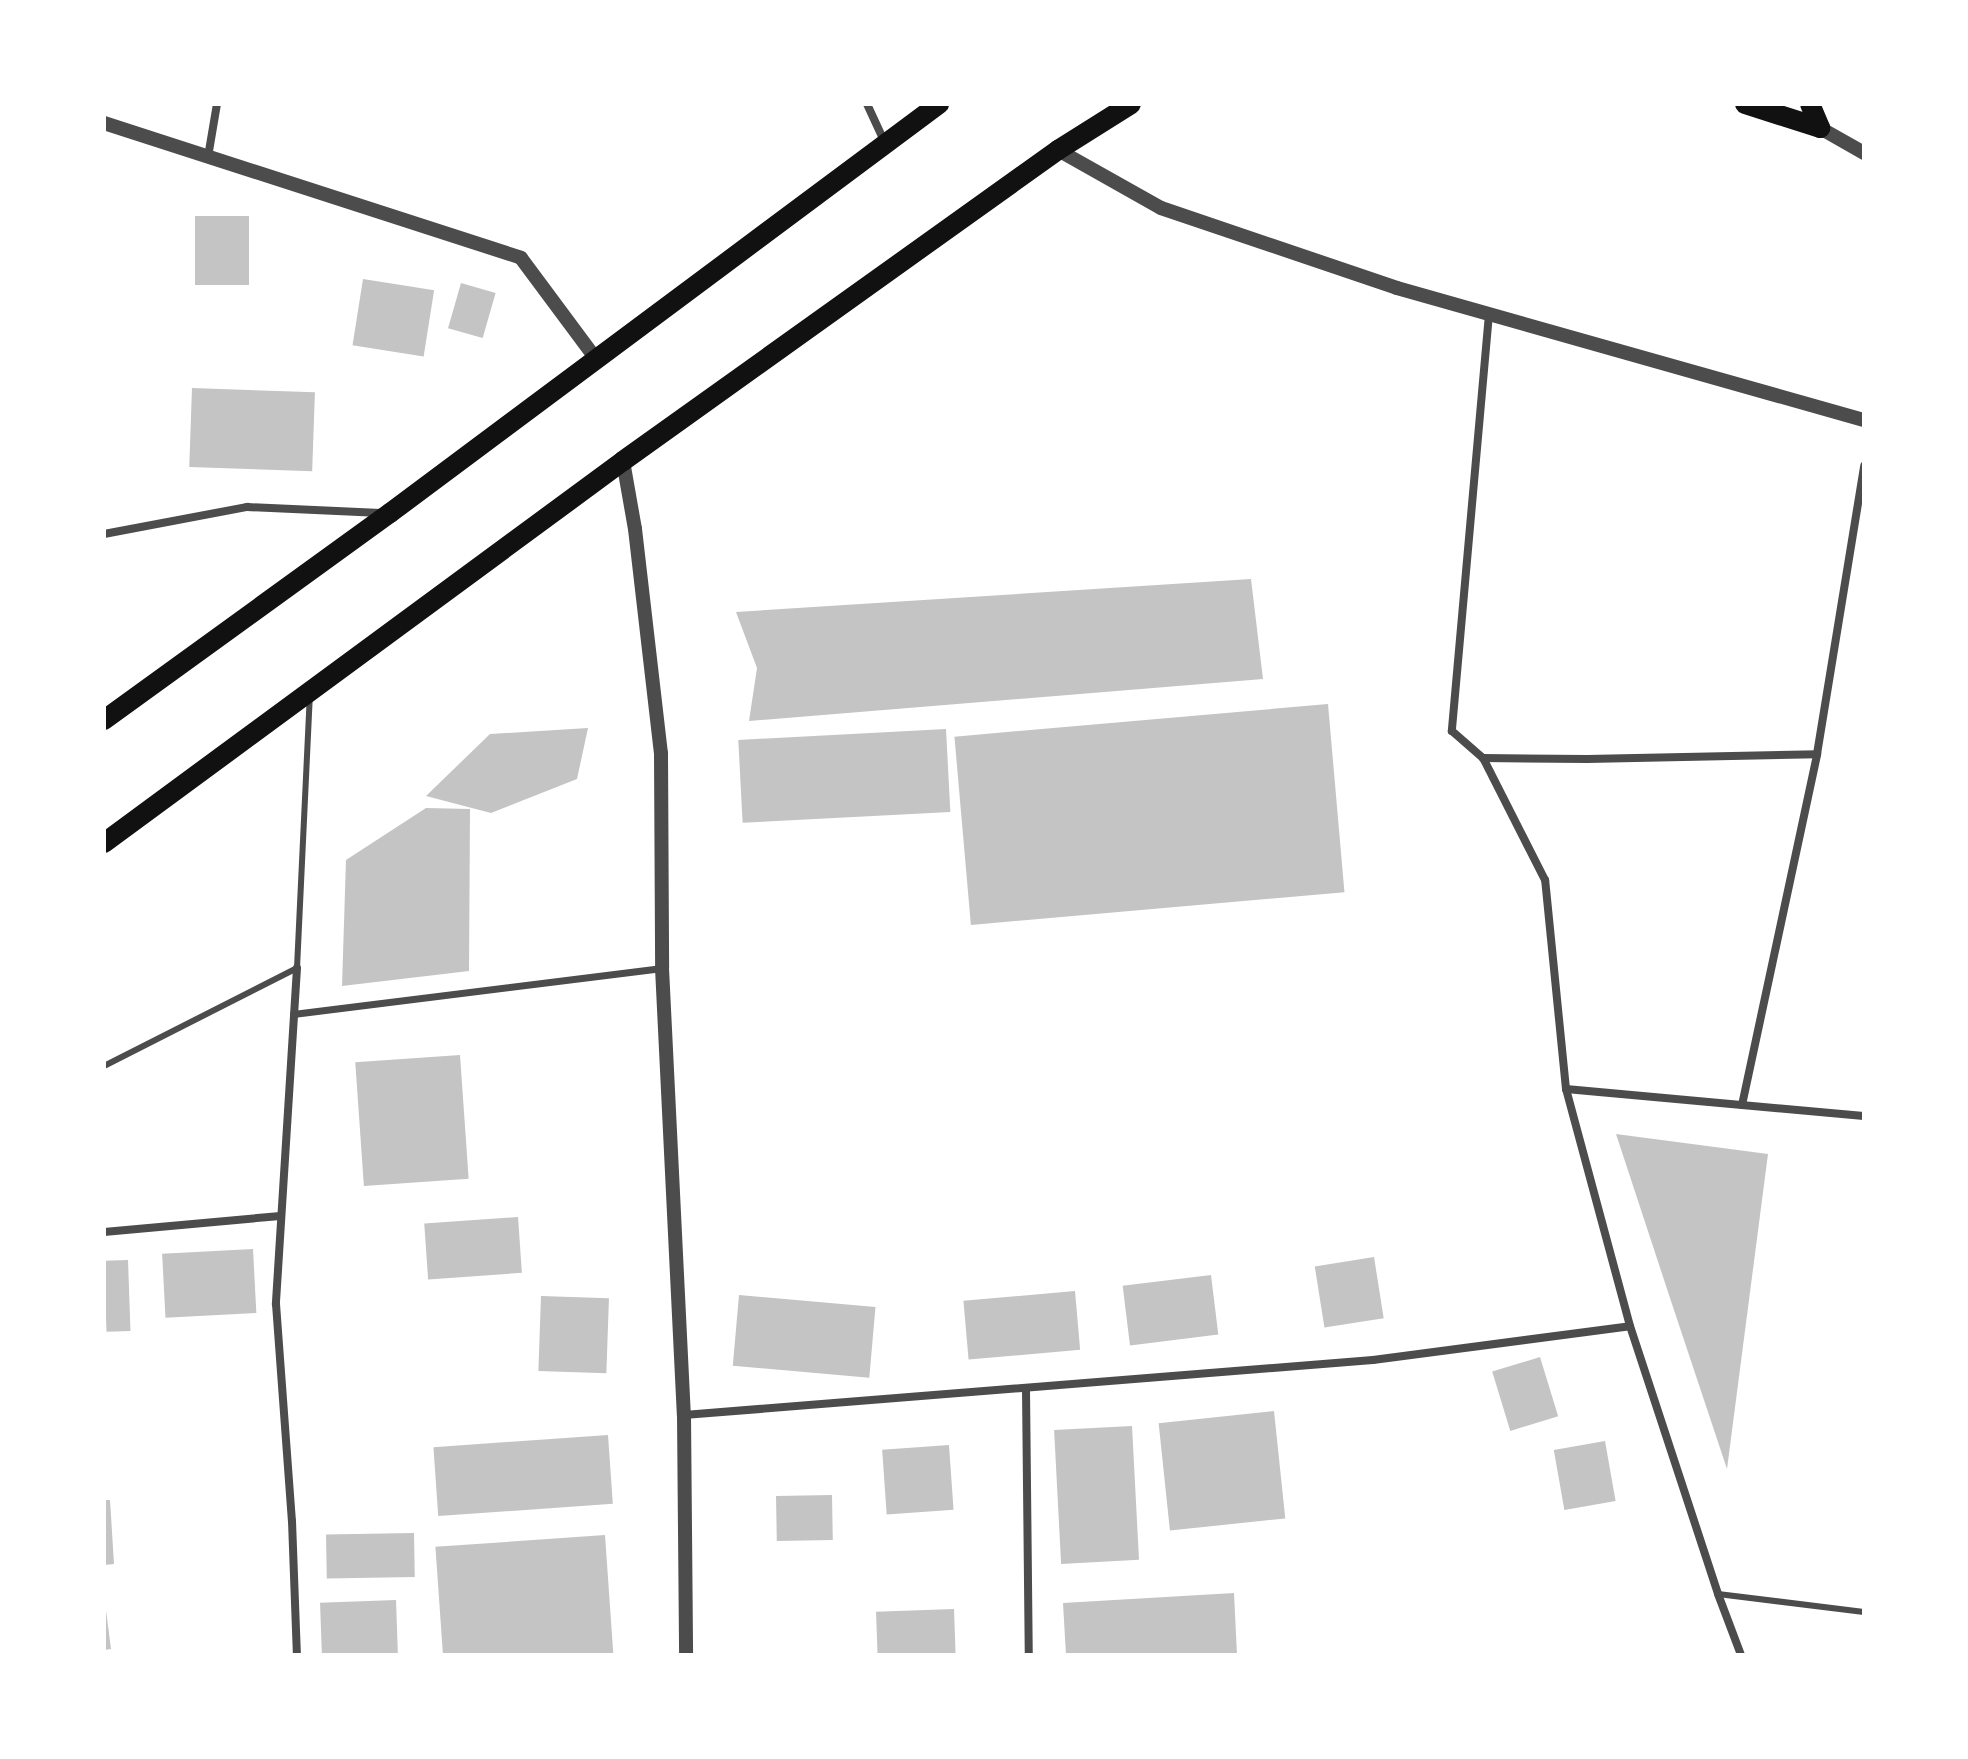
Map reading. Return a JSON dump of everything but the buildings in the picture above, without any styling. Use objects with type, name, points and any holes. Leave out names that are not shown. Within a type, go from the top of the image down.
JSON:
[{"type":"main road","points":[[104,720],[390,513],[939,104]]},
{"type":"main road","points":[[104,843],[623,461],[1058,150],[1131,104]]},
{"type":"main road","points":[[1745,104],[1820,128]]},
{"type":"main road","points":[[1777,104],[1820,128]]},
{"type":"main road","points":[[1800,104],[1820,128]]},
{"type":"main road","points":[[1810,104],[1820,128]]},
{"type":"street","points":[[208,157],[217,104]]},
{"type":"street","points":[[867,104],[885,143]]},
{"type":"street","points":[[104,123],[521,258],[596,359]]},
{"type":"street","points":[[1820,128],[1864,153]]},
{"type":"street","points":[[1058,150],[1161,208],[1397,288],[1864,420]]},
{"type":"street","points":[[1489,314],[1452,731],[1483,758],[1545,880],[1566,1089],[1630,1326],[1741,1655]]},
{"type":"street","points":[[623,461],[635,529],[661,753],[662,968],[684,1415],[686,1655]]},
{"type":"street","points":[[1742,1105],[1817,754],[1864,466]]},
{"type":"street","points":[[104,534],[247,507],[390,513]]},
{"type":"street","points":[[1483,758],[1817,754]]},
{"type":"street","points":[[297,968],[276,1304],[292,1521],[297,1655]]},
{"type":"street","points":[[293,1014],[662,968]]},
{"type":"street","points":[[1566,1089],[1864,1116]]},
{"type":"street","points":[[104,1232],[280,1216]]},
{"type":"street","points":[[684,1415],[1373,1360],[1630,1326]]},
{"type":"street","points":[[1026,1390],[1029,1655]]},
{"type":"lane","points":[[104,1066],[297,968],[311,692]]},
{"type":"lane","points":[[1718,1594],[1864,1612]]}]
